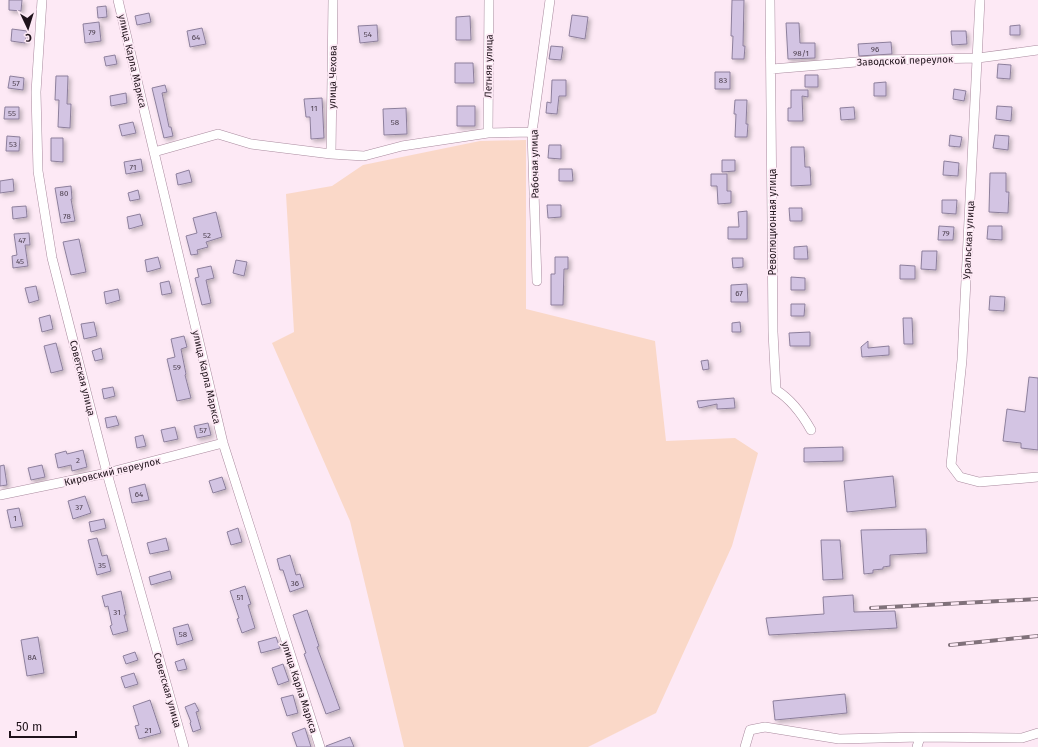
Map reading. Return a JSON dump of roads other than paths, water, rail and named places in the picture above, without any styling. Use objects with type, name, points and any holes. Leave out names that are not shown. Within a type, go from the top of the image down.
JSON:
[{"type":"street","name":"Советская улица","points":[[42,0],[36,92],[38,171],[52,258],[107,473],[184,747]]},
{"type":"street","name":"улица Карла Маркса","points":[[118,0],[223,443],[320,747]]},
{"type":"street","name":"улица Чехова","points":[[331,154],[333,0]]},
{"type":"street","name":"Летняя улица","points":[[488,133],[490,0]]},
{"type":"street","name":"Рабочая улица","points":[[537,281],[532,132],[550,0]]},
{"type":"street","name":"Революционная улица","points":[[770,0],[772,69],[773,332],[776,390],[785,395],[801,413],[811,430]]},
{"type":"street","name":"Уральская улица","points":[[980,0],[962,360],[952,465],[960,477],[979,482],[1038,477]]},
{"type":"street","name":"Заводской переулок","points":[[772,69],[880,60],[978,58],[1038,50]]},
{"type":"street","points":[[154,152],[218,134],[251,144],[331,154],[364,156],[402,146],[488,133],[532,132]]},
{"type":"street","name":"Кировский переулок","points":[[0,494],[107,473],[223,443]]},
{"type":"street","points":[[745,747],[750,730],[765,727],[839,739],[920,737],[1022,738],[1038,733]]},
{"type":"street","points":[[917,747],[920,737]]},
{"type":"railway","points":[[871,608],[1038,599]]},
{"type":"railway","points":[[950,645],[1038,636]]}]
